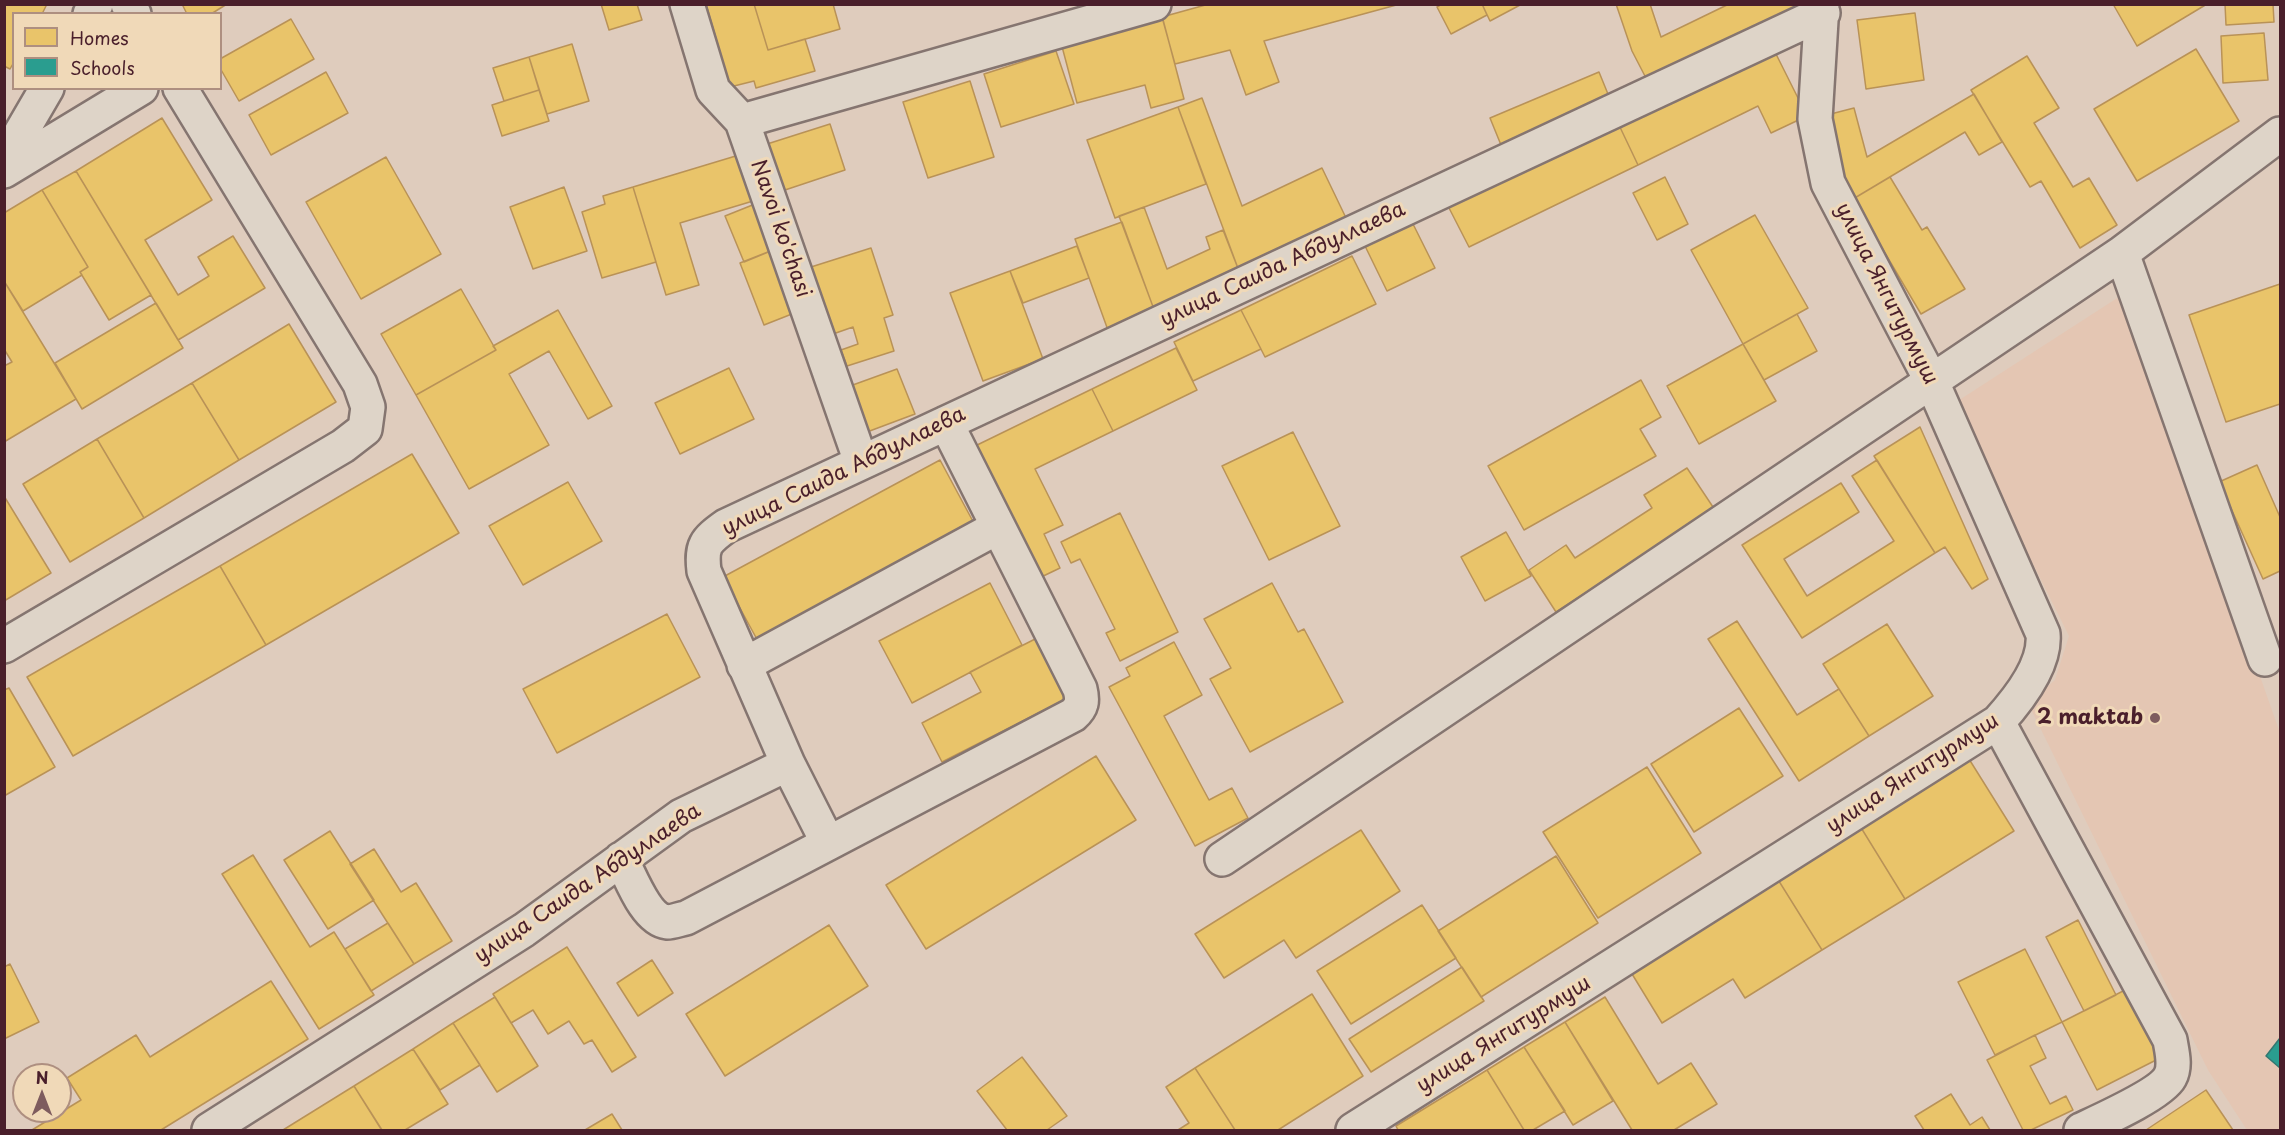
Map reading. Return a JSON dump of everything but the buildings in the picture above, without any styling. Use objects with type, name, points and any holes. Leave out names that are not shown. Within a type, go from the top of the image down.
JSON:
[{"type":"street","name":"Navoi ko'chasi","points":[[687,4],[713,90],[742,121],[861,462]]},
{"type":"street","points":[[742,121],[1154,4]]},
{"type":"street","name":"улица Янгитурмуш","points":[[1353,1131],[1998,722],[2014,703],[2044,651],[2043,634],[1932,382],[1828,183],[1815,119],[1822,9]]},
{"type":"street","name":"улица Саида Абдуллаева","points":[[209,1131],[524,930],[681,816],[788,764],[704,571],[702,553],[709,538],[726,526],[1822,9]]},
{"type":"street","points":[[4,162],[46,90]]},
{"type":"street","points":[[4,171],[138,90]]},
{"type":"street","points":[[4,646],[343,446],[364,429],[368,407],[360,384],[181,90]]},
{"type":"street","points":[[1222,859],[2122,253],[2280,134]]},
{"type":"street","points":[[2122,253],[2265,659]]},
{"type":"street","points":[[621,860],[648,909],[656,918],[669,922],[686,918],[1073,715],[1080,708],[1083,699],[1080,689],[946,423]]},
{"type":"street","points":[[744,665],[998,527]]},
{"type":"street","points":[[1998,722],[2170,1040],[2173,1060],[2170,1078],[2153,1093],[2081,1131]]},
{"type":"street","points":[[788,764],[828,843]]},
{"type":"shaded area","name":"2 maktab","points":[[2125,293],[2280,733],[2280,1130],[2247,1130],[2208,1070],[2028,703],[2055,680],[2069,636],[1953,404]]},
{"type":"place","name":"2 maktab","points":[[2155,718]]}]
